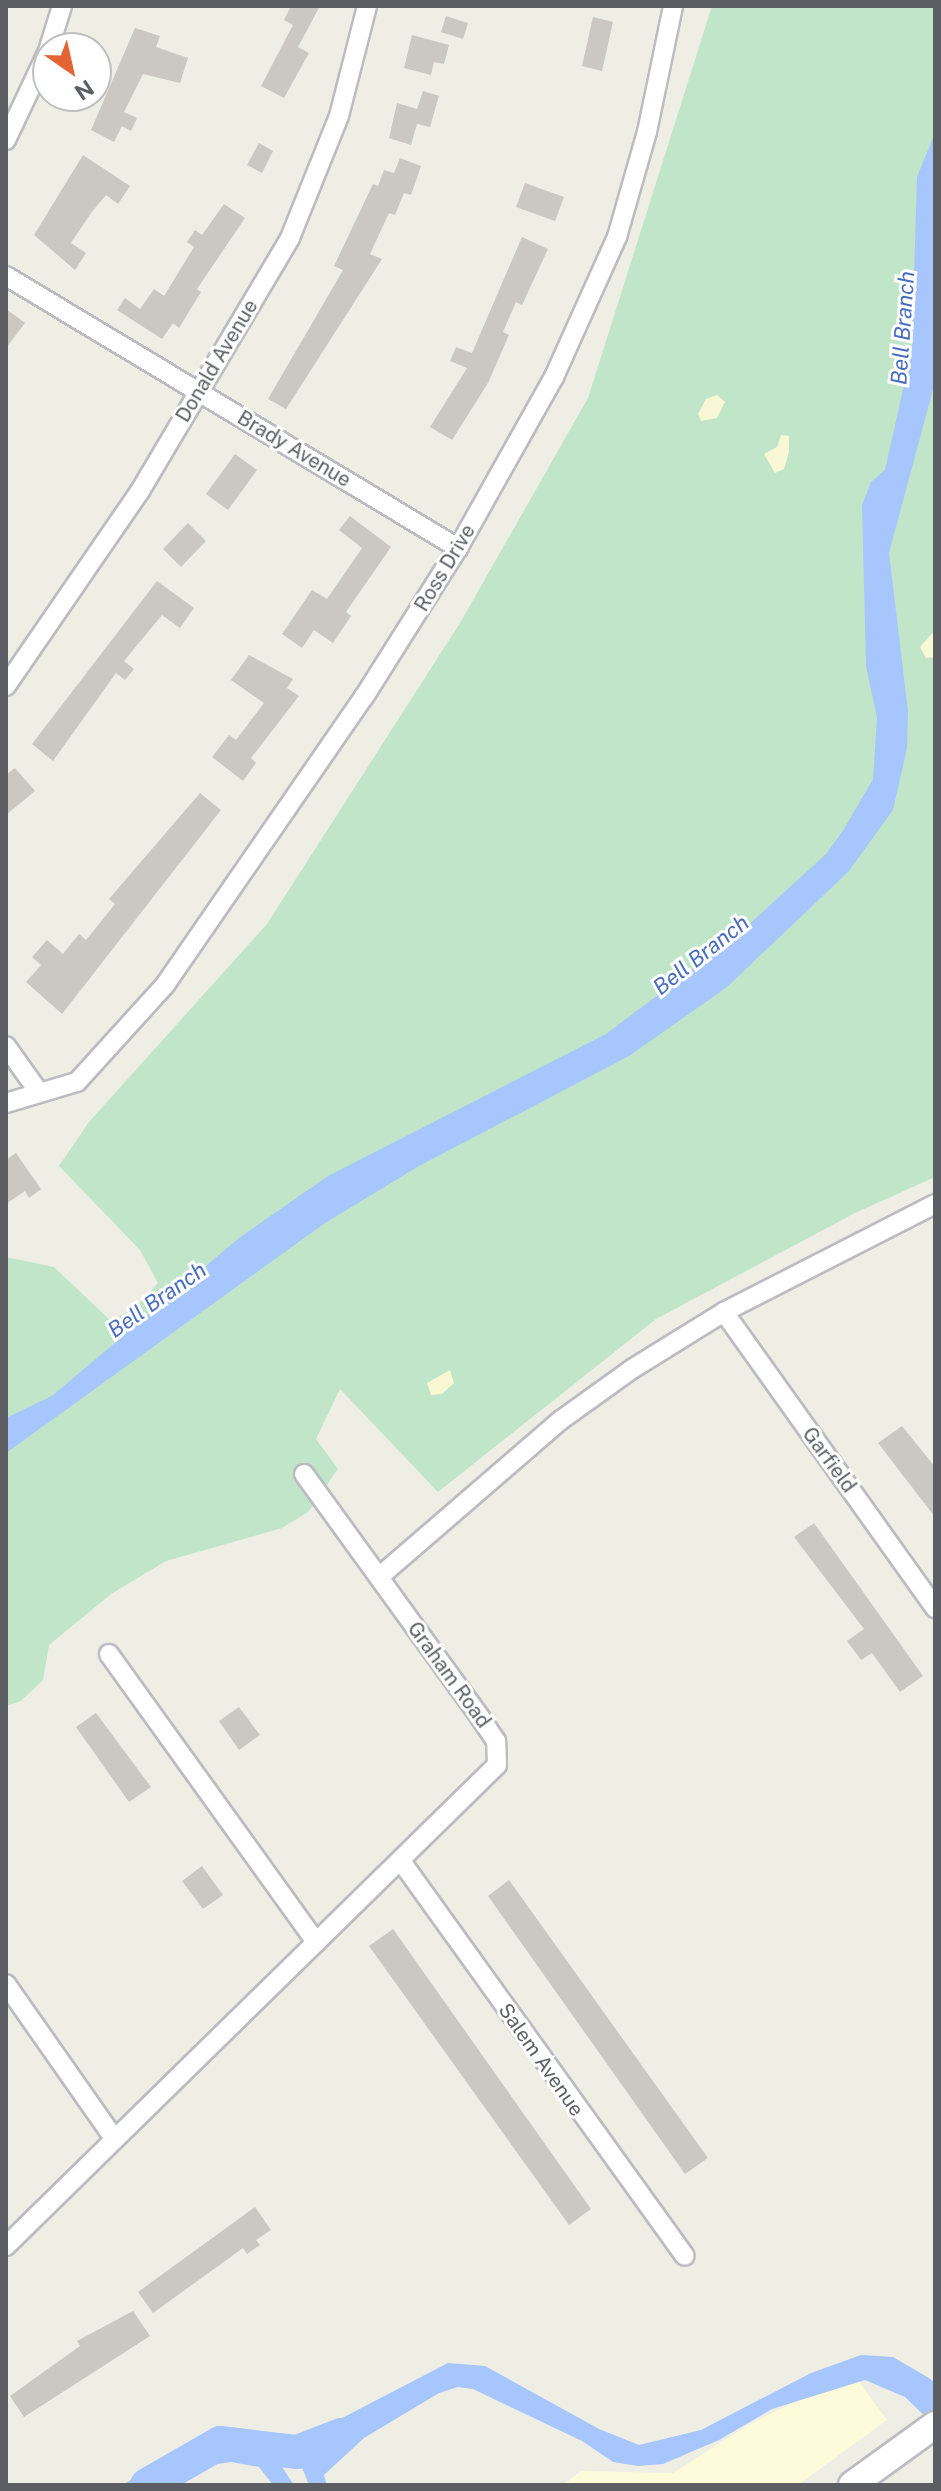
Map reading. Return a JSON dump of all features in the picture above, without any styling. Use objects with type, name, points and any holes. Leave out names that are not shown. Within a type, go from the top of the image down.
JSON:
[{"type":"main road","points":[[869,2480],[926,2431]]},
{"type":"street","points":[[54,32],[62,6]]},
{"type":"street","name":"Donald Avenue","points":[[6,686],[118,525],[200,391],[308,198],[339,116],[367,6]]},
{"type":"street","name":"Ross Drive","points":[[38,1091],[62,1090],[93,1067],[165,985],[215,916],[458,548],[554,377],[617,237],[647,132],[673,6]]},
{"type":"street","points":[[6,140],[32,86]]},
{"type":"street","name":"Brady Avenue","points":[[6,276],[458,548]]},
{"type":"street","points":[[6,1046],[38,1091],[6,1103]]},
{"type":"street","points":[[304,1474],[379,1577],[561,1420],[724,1312],[935,1204]]},
{"type":"street","name":"Garfield","points":[[724,1312],[935,1608]]},
{"type":"street","name":"Graham Road","points":[[6,2246],[489,1777],[499,1753],[480,1717],[379,1577]]},
{"type":"street","points":[[109,1654],[316,1942]]},
{"type":"street","name":"Salem Avenue","points":[[401,1861],[685,2256]]},
{"type":"street","points":[[6,1984],[114,2138]]},
{"type":"shaded area","points":[[712,6],[935,6],[935,1177],[855,1213],[656,1319],[438,1492],[340,1389],[316,1439],[338,1469],[308,1512],[282,1528],[166,1561],[111,1594],[49,1645],[43,1680],[21,1701],[6,1706],[6,1257],[54,1267],[110,1320],[133,1310],[158,1283],[140,1250],[59,1166],[89,1122],[267,924],[460,623],[588,398]]},
{"type":"shaded area","points":[[859,2382],[887,2420],[798,2485],[563,2485],[581,2471],[673,2473],[746,2426],[804,2397]]},
{"type":"sand","points":[[717,395],[725,402],[717,418],[701,421],[698,414],[706,399]]},
{"type":"sand","points":[[781,435],[789,436],[789,452],[784,469],[775,473],[764,454],[777,447]]},
{"type":"sand","points":[[935,630],[935,657],[926,658],[920,647]]},
{"type":"sand","points":[[450,1370],[454,1383],[442,1394],[431,1395],[427,1383]]},
{"type":"water","name":"Bell Branch","points":[[935,133],[935,382],[889,553],[908,711],[907,748],[893,810],[848,872],[727,987],[629,1056],[419,1166],[325,1223],[6,1453],[6,1418],[52,1396],[239,1238],[328,1176],[606,1034],[733,939],[826,854],[844,829],[873,779],[877,718],[866,666],[862,505],[871,482],[885,470],[902,394],[912,343],[917,177]]},
{"type":"water","points":[[861,2355],[893,2357],[935,2383],[935,2426],[905,2397],[865,2380],[772,2409],[719,2440],[663,2464],[638,2466],[613,2462],[582,2441],[473,2389],[458,2387],[439,2393],[364,2438],[324,2475],[327,2485],[309,2485],[299,2460],[300,2446],[319,2430],[448,2363],[485,2366],[599,2429],[639,2445],[701,2430],[811,2373]]},
{"type":"water","points":[[241,2433],[266,2443],[294,2485],[273,2485],[259,2467],[231,2462],[197,2467],[159,2485],[123,2485],[180,2448]]},
{"type":"building","points":[[291,6],[320,6],[298,47],[309,53],[284,98],[261,86],[293,25],[284,20]]},
{"type":"building","points":[[446,16],[468,23],[463,39],[441,32]]},
{"type":"building","points":[[593,17],[613,22],[602,71],[582,66]]},
{"type":"building","points":[[135,28],[160,36],[156,47],[188,58],[180,83],[143,74],[124,112],[137,118],[131,131],[122,126],[114,142],[91,130],[99,112],[112,112],[112,81]]},
{"type":"building","points":[[412,35],[449,45],[444,64],[434,62],[431,75],[404,68]]},
{"type":"building","points":[[423,91],[439,96],[430,127],[417,124],[411,145],[389,138],[397,103],[417,109]]},
{"type":"building","points":[[259,143],[273,151],[262,173],[247,165]]},
{"type":"building","points":[[83,155],[130,186],[118,204],[106,195],[71,243],[86,253],[75,270],[34,235]]},
{"type":"building","points":[[400,158],[421,166],[411,195],[404,193],[395,215],[389,213],[370,254],[382,259],[286,409],[268,399],[343,270],[334,266],[373,184],[378,186],[384,170],[394,173]]},
{"type":"building","points":[[525,183],[564,197],[555,221],[516,207]]},
{"type":"building","points":[[224,204],[245,218],[197,289],[201,292],[179,328],[173,323],[162,339],[117,310],[125,298],[140,309],[154,289],[164,296],[194,247],[187,242],[195,230],[202,235]]},
{"type":"building","points":[[522,237],[548,249],[522,305],[516,302],[503,332],[509,335],[488,383],[452,440],[430,427],[467,368],[450,361],[456,347],[472,353]]},
{"type":"building","points":[[6,309],[25,323],[6,348]]},
{"type":"building","points":[[235,454],[257,470],[228,510],[206,494]]},
{"type":"building","points":[[350,516],[391,547],[346,612],[351,616],[333,643],[314,630],[302,648],[282,634],[312,590],[327,599],[362,548],[339,530]]},
{"type":"building","points":[[188,523],[206,541],[181,567],[163,549]]},
{"type":"building","points":[[157,581],[194,608],[180,628],[162,615],[124,661],[134,669],[125,680],[116,673],[53,761],[32,744]]},
{"type":"building","points":[[249,655],[293,679],[287,688],[299,696],[251,758],[256,763],[243,781],[212,757],[229,735],[236,740],[264,703],[231,680]]},
{"type":"building","points":[[15,768],[35,791],[6,815],[6,775]]},
{"type":"building","points":[[200,793],[221,810],[62,1014],[26,982],[41,965],[32,957],[47,940],[63,954],[79,934],[86,940],[115,904],[109,899]]},
{"type":"building","points":[[16,1153],[41,1189],[29,1198],[25,1191],[6,1204],[6,1160]]},
{"type":"building","points":[[902,1426],[935,1467],[935,1517],[878,1443]]},
{"type":"building","points":[[814,1523],[923,1676],[900,1692],[872,1653],[861,1660],[847,1641],[864,1629],[794,1537]]},
{"type":"building","points":[[239,1707],[260,1735],[239,1750],[219,1721]]},
{"type":"building","points":[[96,1713],[151,1787],[129,1802],[76,1727]]},
{"type":"building","points":[[202,1866],[223,1895],[203,1909],[182,1881]]},
{"type":"building","points":[[509,1880],[708,2158],[685,2174],[488,1896]]},
{"type":"building","points":[[393,1929],[591,2209],[569,2225],[369,1946]]},
{"type":"building","points":[[255,2207],[271,2230],[256,2240],[260,2245],[247,2254],[243,2248],[153,2313],[138,2292]]},
{"type":"building","points":[[133,2311],[150,2336],[24,2417],[10,2396],[80,2346],[77,2341]]},
{"type":"waterway","points":[[147,2485],[220,2443],[297,2452],[341,2435]]}]
